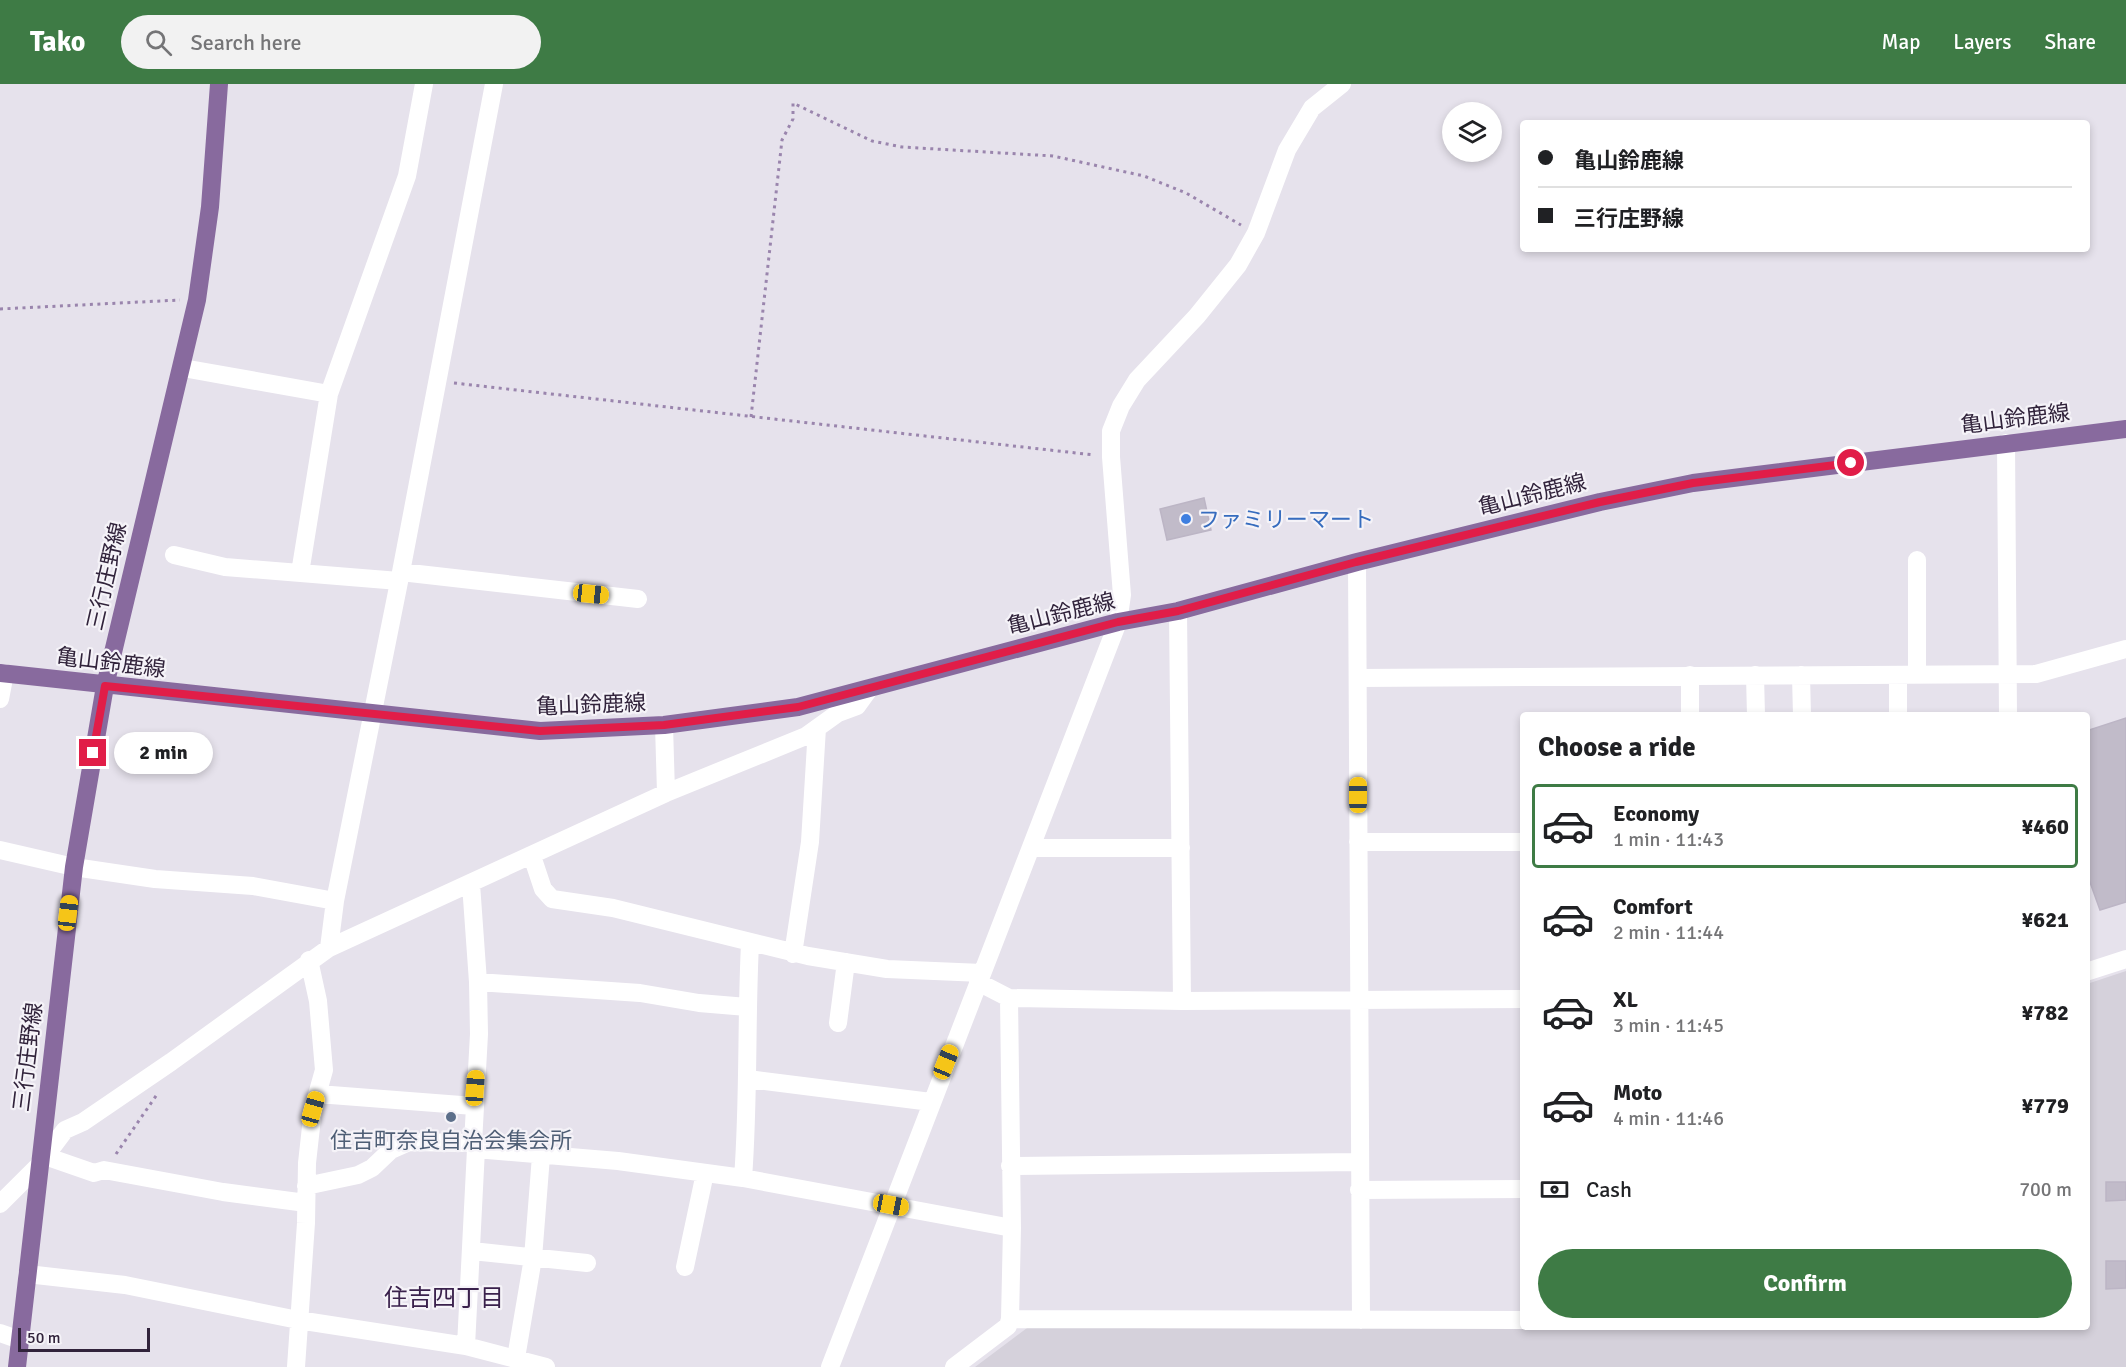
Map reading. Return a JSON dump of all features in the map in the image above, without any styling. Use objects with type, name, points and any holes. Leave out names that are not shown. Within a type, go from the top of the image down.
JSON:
[{"type":"main road","name":"三行庄野線","points":[[17,1367],[74,867],[105,686],[135,552],[183,368],[197,300],[210,207],[219,84]]},
{"type":"main road","name":"亀山鈴鹿線","points":[[2,673],[105,686],[540,731],[664,725],[798,707],[1118,622],[1178,611],[1356,562],[1600,502],[1693,483],[2126,429]]},
{"type":"street","points":[[300,573],[329,394],[407,176],[424,84]]},
{"type":"street","points":[[329,948],[335,902],[494,84]]},
{"type":"street","points":[[830,1367],[1118,622],[1122,595],[1111,431],[1128,392],[1225,283],[1249,250],[1287,150],[1312,108],[1342,84]]},
{"type":"street","points":[[183,368],[329,394]]},
{"type":"street","points":[[2006,443],[2008,712]]},
{"type":"street","points":[[174,555],[225,567],[300,573],[400,576],[638,599]]},
{"type":"street","points":[[1917,560],[1917,675]]},
{"type":"street","points":[[1356,562],[1360,1320]]},
{"type":"street","points":[[1178,611],[1182,1001]]},
{"type":"street","points":[[1358,678],[2036,674],[2126,649]]},
{"type":"street","points":[[0,699],[2,673]]},
{"type":"street","points":[[1689,712],[1690,675]]},
{"type":"street","points":[[1755,675],[1756,712]]},
{"type":"street","points":[[1801,675],[1802,712]]},
{"type":"street","points":[[1898,675],[1899,712]]},
{"type":"street","points":[[4,1194],[42,1161],[65,1130],[83,1122],[171,1062],[309,960],[329,948],[666,793],[806,736],[838,713],[856,706],[870,688]]},
{"type":"street","points":[[664,725],[666,793]]},
{"type":"street","points":[[793,954],[810,842],[817,728]]},
{"type":"street","points":[[1358,842],[1520,843]]},
{"type":"street","points":[[1031,848],[1181,848]]},
{"type":"street","points":[[0,850],[74,867],[155,879],[253,886],[335,902]]},
{"type":"street","points":[[532,856],[543,890],[552,899],[613,908],[793,954],[887,969],[980,977],[1009,999],[1182,1001],[1520,999]]},
{"type":"street","points":[[471,884],[479,1034],[474,1107],[475,1146],[469,1347],[481,1367]]},
{"type":"street","points":[[743,1178],[748,1079],[747,1007],[750,944]]},
{"type":"street","points":[[2090,971],[2126,959]]},
{"type":"street","points":[[296,1367],[313,1109],[324,1070],[318,1001],[309,960]]},
{"type":"street","points":[[838,1023],[846,962]]},
{"type":"street","points":[[478,982],[640,993],[699,1003],[747,1007]]},
{"type":"street","points":[[954,1367],[1008,1326],[1010,1319],[1012,1228],[1009,999]]},
{"type":"street","points":[[748,1079],[931,1102]]},
{"type":"street","points":[[318,1094],[474,1107]]},
{"type":"street","points":[[42,1161],[94,1173],[104,1170],[223,1192],[306,1194],[372,1168],[391,1150],[409,1142],[475,1146],[541,1156],[618,1161],[743,1178],[1012,1228]]},
{"type":"street","points":[[516,1358],[532,1257],[541,1156]]},
{"type":"street","points":[[1010,1166],[1359,1162]]},
{"type":"street","points":[[685,1267],[705,1173]]},
{"type":"street","points":[[1359,1190],[1520,1189]]},
{"type":"street","points":[[472,1251],[587,1263]]},
{"type":"street","points":[[27,1274],[125,1285],[298,1320],[469,1347],[546,1367]]},
{"type":"street","points":[[1010,1319],[1520,1320]]},
{"type":"street","points":[[0,1333],[20,1340]]},
{"type":"path","points":[[751,417],[782,140],[793,119],[793,103],[872,141],[902,147],[1053,156],[1144,176],[1186,193],[1256,232]]},
{"type":"path","points":[[0,309],[197,300]]},
{"type":"path","points":[[438,381],[1111,457]]},
{"type":"path","points":[[104,1170],[160,1089]]},
{"type":"shaded area","points":[[2126,971],[2126,1367],[975,1367],[1027,1328],[2090,1330],[2090,983]]},
{"type":"building","name":"ファミリーマート","points":[[1204,498],[1211,530],[1167,540],[1160,509]]},
{"type":"building","points":[[2126,718],[2126,902],[2100,910],[2090,882],[2090,730]]},
{"type":"building","points":[[2106,1182],[2126,1182],[2126,1200],[2106,1201]]},
{"type":"building","points":[[2106,1261],[2126,1261],[2126,1288],[2106,1289]]},
{"type":"place","name":"ファミリーマート","points":[[1186,519]]},
{"type":"place","name":"住吉町奈良自治会集会所","points":[[451,1117]]},
{"type":"district","name":"住吉四丁目","points":[[444,1298]]},
{"type":"route","points":[[93,753],[105,686],[540,731],[664,725],[798,707],[1118,622],[1178,611],[1356,562],[1600,502],[1693,483],[1851,463]]}]
